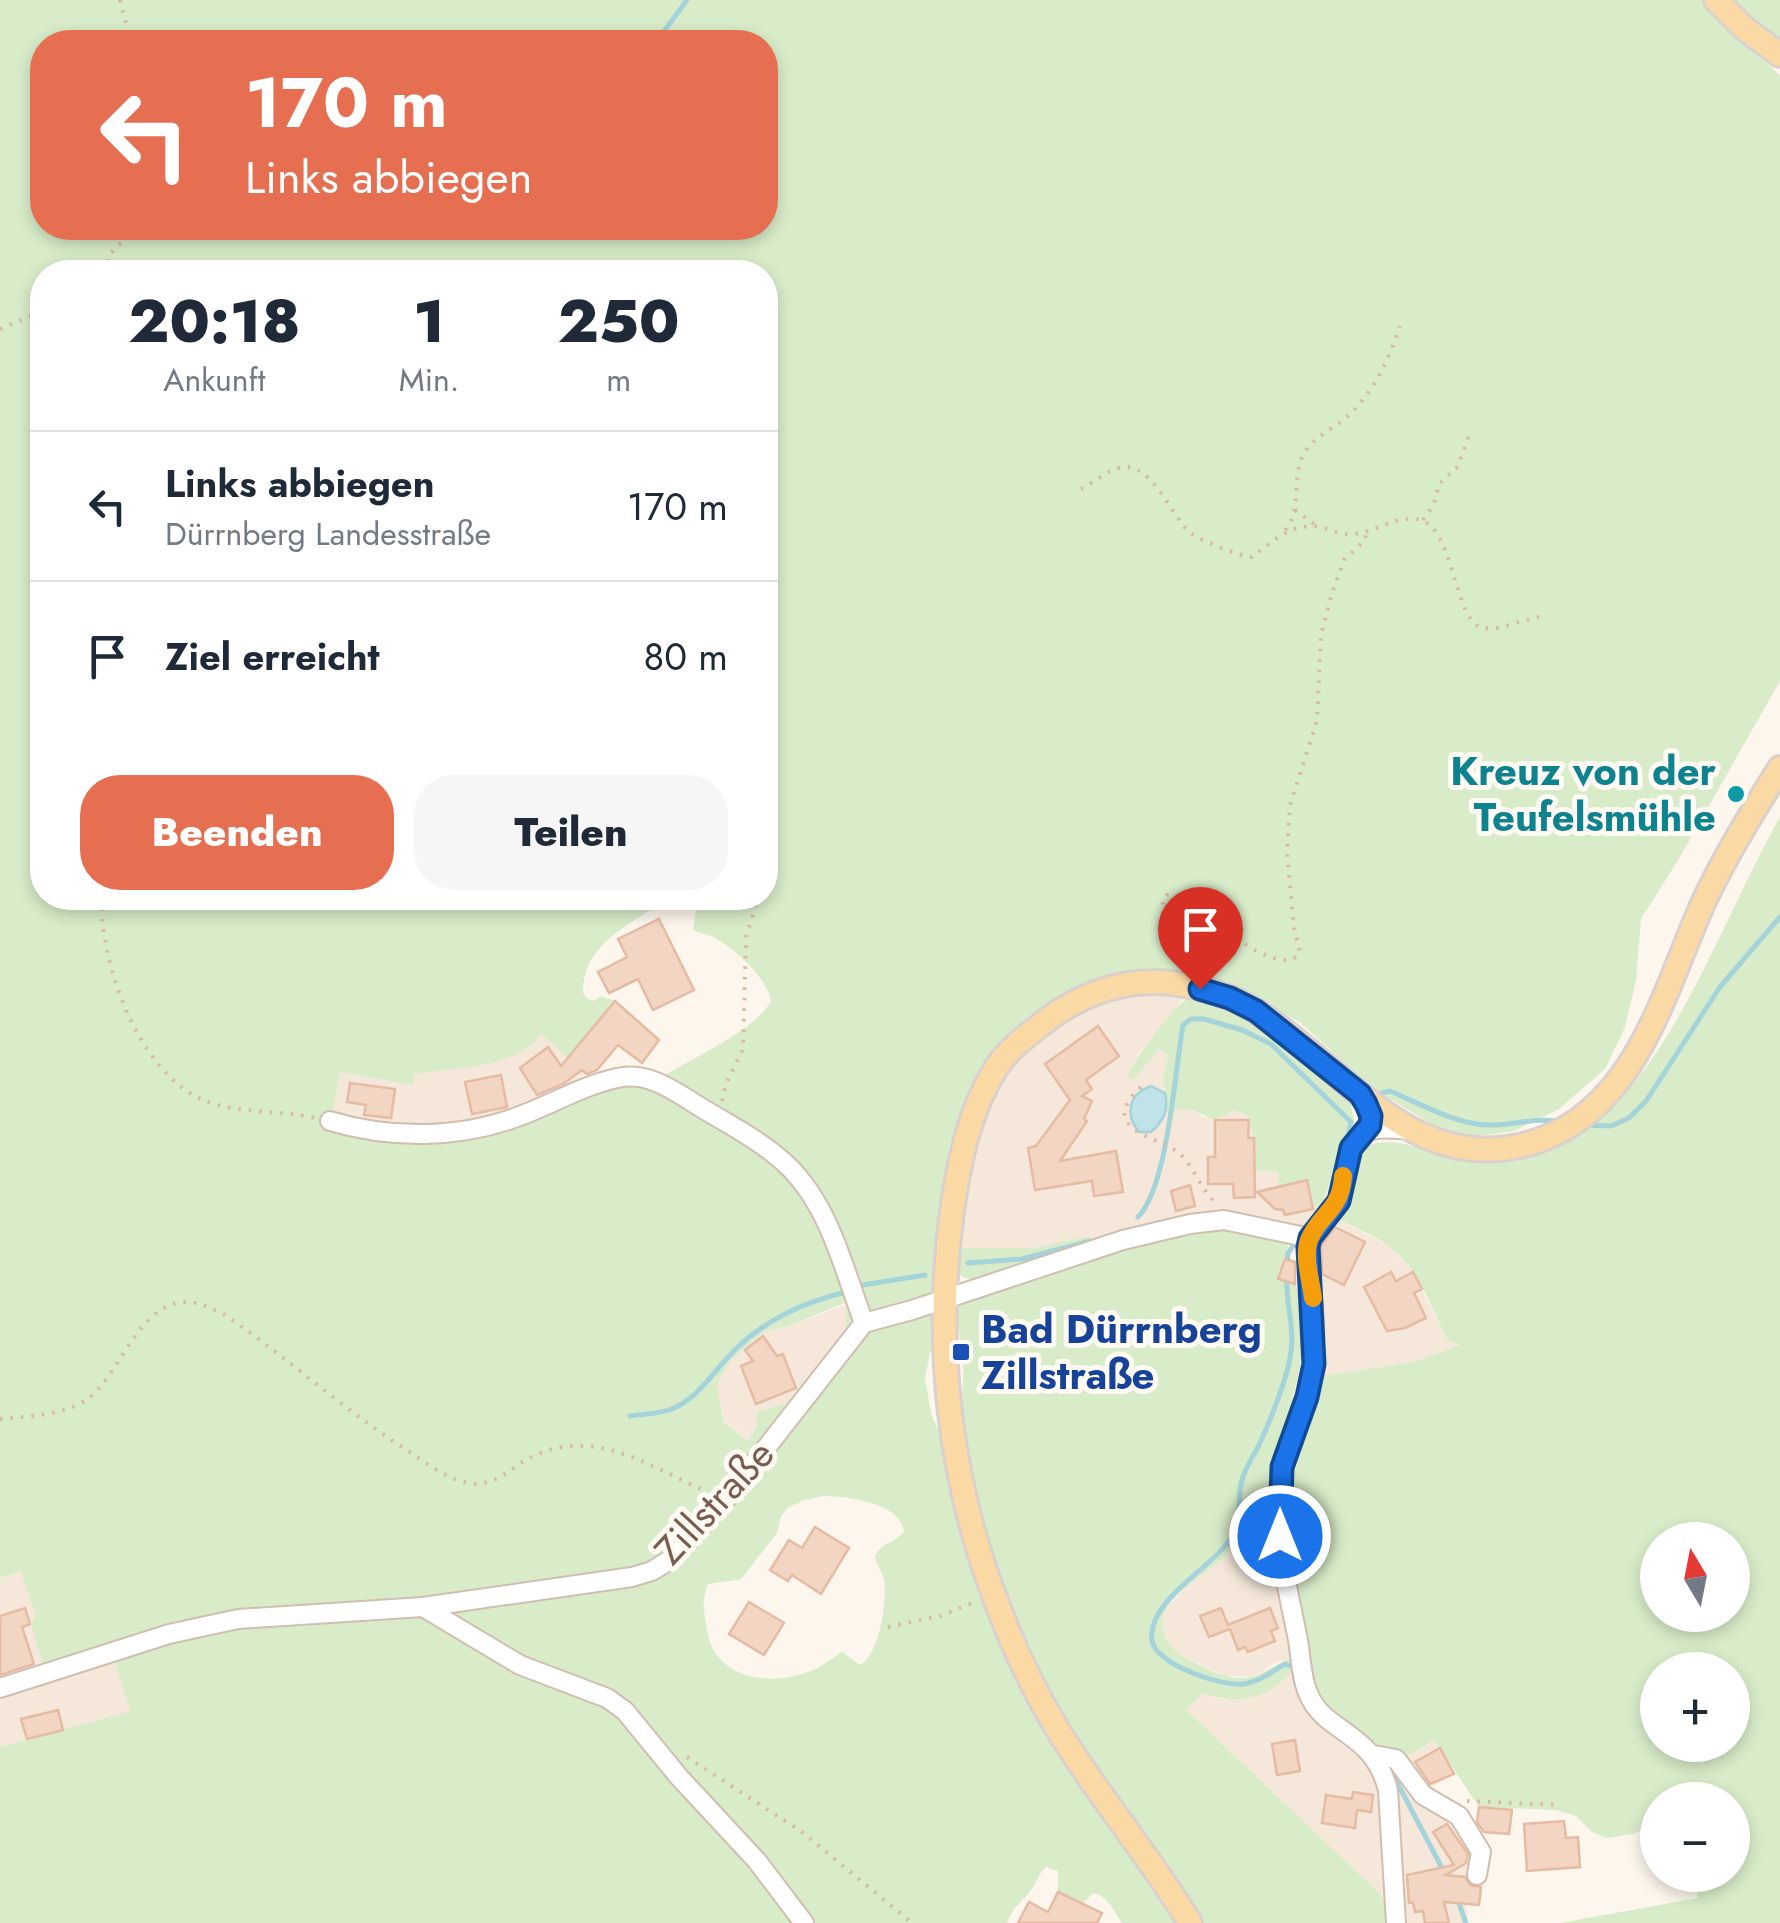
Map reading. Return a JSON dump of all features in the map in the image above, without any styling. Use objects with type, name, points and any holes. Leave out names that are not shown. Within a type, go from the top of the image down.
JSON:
[{"type":"main road","points":[[1716,0],[1780,55]]},
{"type":"main road","points":[[1190,1923],[1158,1870],[1075,1758],[1044,1706],[993,1593],[974,1537],[956,1459],[948,1400],[944,1298],[950,1223],[974,1112],[997,1068],[1016,1044],[1066,1005],[1099,991],[1160,982],[1208,992],[1256,1011],[1360,1094],[1411,1130],[1440,1144],[1486,1151],[1544,1138],[1566,1126],[1608,1092],[1627,1069],[1645,1039],[1726,858],[1780,768]]},
{"type":"street","points":[[330,1121],[380,1134],[461,1130],[515,1118],[592,1085],[634,1076],[659,1083],[729,1124],[786,1164],[810,1192],[830,1230],[864,1323],[1123,1240],[1190,1224],[1224,1220],[1304,1237]]},
{"type":"street","points":[[1360,1094],[1371,1116],[1366,1132]]},
{"type":"street","points":[[1304,1237],[1339,1201],[1346,1161],[1357,1139],[1384,1127],[1411,1130]]},
{"type":"street","points":[[1304,1237],[1312,1295],[1314,1364],[1307,1397],[1282,1467],[1282,1567],[1307,1692],[1330,1719],[1374,1755],[1388,1790],[1396,1923]]},
{"type":"street","name":"Zillstraße","points":[[0,1688],[169,1634],[238,1619],[423,1607],[652,1571],[672,1558],[726,1499],[864,1323]]},
{"type":"street","points":[[423,1607],[520,1665],[597,1694],[625,1711],[679,1777],[757,1860],[804,1923]]},
{"type":"street","points":[[1374,1755],[1396,1759],[1423,1795],[1453,1810],[1468,1826],[1481,1852],[1477,1874]]},
{"type":"path","points":[[120,0],[128,30]]},
{"type":"path","points":[[107,260],[123,240]]},
{"type":"path","points":[[0,330],[30,316]]},
{"type":"path","points":[[1081,490],[1120,467],[1129,468],[1144,474],[1198,539],[1225,546],[1240,557],[1252,557],[1292,522],[1298,470],[1305,450],[1349,416],[1370,391],[1390,355],[1400,326]]},
{"type":"path","points":[[1424,520],[1434,504],[1439,484],[1458,466],[1470,432]]},
{"type":"path","points":[[1295,510],[1318,526],[1344,534],[1366,533],[1394,521],[1424,520],[1436,530],[1470,620],[1481,628],[1498,628],[1520,619],[1540,618]]},
{"type":"path","points":[[1282,534],[1299,527],[1318,526]]},
{"type":"path","points":[[1208,992],[1211,979],[1201,947],[1163,907],[1162,900],[1167,895],[1186,901],[1266,957],[1287,962],[1296,959],[1300,952],[1287,852],[1290,805],[1318,721],[1322,635],[1332,593],[1344,560],[1365,540],[1366,533]]},
{"type":"path","points":[[103,910],[104,941],[117,984],[165,1075],[178,1087],[209,1102],[330,1121]]},
{"type":"path","points":[[729,1124],[722,1093],[743,1048],[746,937],[754,910]]},
{"type":"path","points":[[1141,1086],[1128,1104],[1128,1123],[1135,1132],[1178,1152],[1198,1184],[1220,1208]]},
{"type":"path","points":[[0,1419],[56,1412],[90,1398],[142,1327],[162,1310],[180,1303],[196,1303],[225,1315],[378,1432],[446,1475],[482,1484],[498,1480],[544,1452],[602,1446],[726,1499]]},
{"type":"path","points":[[888,1627],[940,1616],[993,1593]]},
{"type":"path","points":[[674,1750],[802,1832],[912,1923]]},
{"type":"path","points":[[1437,1804],[1488,1800],[1559,1804]]},
{"type":"shaded area","points":[[1148,992],[1190,996],[1180,1001],[1174,1014],[1137,1055],[1136,1077],[1159,1048],[1168,1055],[1163,1078],[1165,1093],[1180,1109],[1190,1109],[1205,1118],[1233,1110],[1247,1115],[1254,1138],[1254,1170],[1279,1172],[1279,1186],[1307,1180],[1314,1208],[1323,1201],[1313,1218],[1301,1228],[1091,1245],[1090,1236],[1032,1248],[958,1248],[970,1154],[991,1097],[1009,1067],[1038,1034],[1076,1008],[1114,996]]},
{"type":"shaded area","points":[[541,1034],[586,1073],[537,1105],[482,1121],[391,1129],[331,1117],[340,1071],[412,1085],[414,1074],[501,1060]]},
{"type":"shaded area","points":[[1335,1217],[1390,1247],[1401,1258],[1413,1272],[1448,1341],[1463,1345],[1413,1362],[1323,1376],[1309,1268]]},
{"type":"shaded area","points":[[848,1300],[845,1335],[794,1401],[782,1405],[757,1426],[748,1441],[723,1420],[717,1384],[732,1359],[765,1331],[845,1305]]},
{"type":"shaded area","points":[[1245,1522],[1274,1536],[1293,1658],[1277,1662],[1253,1677],[1224,1676],[1176,1653],[1164,1634],[1162,1622],[1167,1608],[1191,1581],[1220,1562],[1235,1544]]},
{"type":"shaded area","points":[[21,1570],[36,1616],[114,1660],[132,1712],[0,1747],[0,1578]]},
{"type":"shaded area","points":[[1295,1665],[1354,1743],[1403,1759],[1434,1740],[1454,1774],[1428,1789],[1484,1852],[1479,1905],[1466,1905],[1468,1923],[1401,1923],[1397,1905],[1385,1899],[1185,1710],[1203,1693],[1219,1699],[1246,1699],[1270,1689]]},
{"type":"green space","points":[[0,0],[1704,0],[1780,76],[1780,681],[1641,919],[1636,980],[1625,1027],[1606,1068],[1559,1109],[1514,1131],[1472,1137],[1433,1125],[1372,1088],[1300,1022],[1241,992],[1194,976],[1138,971],[1079,987],[1022,1022],[979,1075],[949,1146],[933,1287],[934,1335],[925,1378],[968,1549],[1179,1923],[1122,1923],[1103,1897],[1093,1893],[1082,1904],[1058,1892],[1058,1871],[1046,1867],[1007,1923],[814,1923],[738,1829],[798,1923],[0,1923],[0,1747],[131,1711],[114,1660],[48,1682],[31,1624],[36,1616],[21,1571],[0,1578]],"holes":[[[847,1302],[845,1335],[793,1401],[757,1412],[757,1426],[748,1441],[723,1421],[717,1384],[732,1359],[765,1331],[786,1327]],[[824,1496],[883,1507],[893,1513],[904,1531],[875,1556],[885,1589],[873,1650],[860,1665],[842,1652],[817,1668],[792,1676],[776,1679],[745,1675],[720,1659],[712,1646],[704,1612],[708,1584],[741,1579],[777,1533],[781,1516],[788,1508]]]},
{"type":"green space","points":[[1731,0],[1780,0],[1780,44]]},
{"type":"green space","points":[[1780,817],[1780,1923],[1560,1923],[1698,1898],[1697,1892],[1750,1892],[1750,1782],[1640,1782],[1640,1831],[1607,1838],[1592,1832],[1576,1816],[1556,1810],[1479,1807],[1434,1740],[1403,1759],[1353,1728],[1321,1699],[1313,1687],[1286,1536],[1268,1536],[1245,1522],[1225,1557],[1171,1602],[1163,1623],[1165,1636],[1182,1656],[1225,1676],[1251,1677],[1293,1658],[1293,1666],[1276,1686],[1258,1695],[1231,1699],[1203,1693],[1186,1710],[1385,1899],[1390,1923],[1203,1923],[1056,1709],[1010,1616],[985,1545],[968,1476],[962,1433],[963,1353],[956,1307],[1069,1262],[1210,1225],[1290,1240],[1278,1278],[1295,1284],[1302,1309],[1301,1357],[1292,1398],[1311,1409],[1323,1376],[1413,1362],[1461,1345],[1448,1341],[1424,1291],[1401,1257],[1378,1239],[1335,1217],[1363,1148],[1391,1142],[1457,1154],[1509,1155],[1560,1142],[1586,1129],[1619,1101],[1644,1070],[1707,964]]},
{"type":"green space","points":[[1190,996],[1236,1013],[1278,1038],[1351,1105],[1354,1120],[1323,1201],[1313,1209],[1306,1181],[1278,1187],[1279,1172],[1254,1170],[1254,1138],[1247,1115],[1233,1110],[1215,1120],[1190,1109],[1165,1112],[1163,1078],[1168,1056],[1159,1049],[1133,1080],[1128,1078],[1155,1034]]},
{"type":"green space","points":[[1090,1236],[1091,1245],[974,1280],[957,1271],[958,1248],[1032,1248]]},
{"type":"water","points":[[1151,1086],[1165,1093],[1165,1110],[1151,1132],[1139,1132],[1131,1118],[1131,1105],[1138,1094]]},
{"type":"building","points":[[659,919],[694,990],[653,1010],[638,979],[609,993],[598,972],[627,957],[618,939]]},
{"type":"building","points":[[615,1001],[659,1040],[642,1063],[618,1045],[597,1070],[587,1074],[582,1070],[563,1084],[537,1095],[520,1068],[548,1047],[561,1066]]},
{"type":"building","points":[[1098,1026],[1119,1056],[1086,1080],[1092,1089],[1082,1096],[1092,1101],[1084,1119],[1087,1121],[1060,1161],[1116,1151],[1123,1192],[1094,1196],[1092,1181],[1035,1190],[1028,1148],[1036,1146],[1070,1100],[1045,1064]]},
{"type":"building","points":[[501,1075],[507,1107],[472,1114],[465,1082]]},
{"type":"building","points":[[350,1083],[395,1089],[391,1118],[364,1115],[366,1105],[347,1102]]},
{"type":"building","points":[[1215,1120],[1249,1120],[1248,1138],[1254,1138],[1255,1197],[1234,1198],[1233,1184],[1208,1184],[1208,1157],[1215,1157]]},
{"type":"building","points":[[1307,1180],[1313,1209],[1285,1215],[1257,1192]]},
{"type":"building","points":[[1190,1185],[1195,1206],[1176,1211],[1171,1191]]},
{"type":"building","points":[[1335,1227],[1365,1242],[1344,1285],[1322,1274],[1321,1246]]},
{"type":"building","points":[[1285,1259],[1295,1262],[1295,1284],[1278,1279]]},
{"type":"building","points":[[1391,1272],[1396,1281],[1413,1272],[1422,1289],[1414,1293],[1426,1318],[1387,1331],[1364,1287]]},
{"type":"building","points":[[763,1336],[777,1356],[783,1354],[796,1388],[756,1404],[741,1366],[753,1361],[745,1350]]},
{"type":"building","points":[[815,1527],[849,1548],[821,1594],[792,1575],[788,1581],[770,1570],[789,1540],[802,1548]]},
{"type":"building","points":[[749,1602],[784,1623],[764,1655],[729,1634]]},
{"type":"building","points":[[25,1608],[30,1624],[22,1627],[34,1664],[0,1675],[0,1616]]},
{"type":"building","points":[[1221,1608],[1228,1625],[1270,1608],[1278,1628],[1271,1631],[1275,1641],[1248,1652],[1245,1647],[1238,1650],[1230,1629],[1209,1637],[1200,1616]]},
{"type":"building","points":[[58,1710],[63,1730],[27,1739],[21,1719]]},
{"type":"building","points":[[1295,1740],[1300,1771],[1277,1775],[1272,1744]]},
{"type":"building","points":[[1440,1748],[1454,1774],[1430,1784],[1415,1762]]},
{"type":"building","points":[[1353,1792],[1373,1795],[1371,1812],[1357,1810],[1355,1828],[1322,1823],[1326,1795],[1352,1799]]},
{"type":"building","points":[[1479,1807],[1512,1810],[1509,1834],[1484,1832],[1477,1822]]},
{"type":"building","points":[[1564,1821],[1566,1838],[1578,1837],[1580,1867],[1527,1871],[1524,1824]]},
{"type":"building","points":[[1447,1824],[1468,1854],[1466,1863],[1446,1875],[1465,1877],[1470,1885],[1481,1887],[1479,1905],[1444,1902],[1449,1923],[1425,1923],[1423,1911],[1415,1912],[1413,1902],[1409,1903],[1407,1875],[1454,1865],[1433,1832]]},
{"type":"building","points":[[1058,1892],[1102,1913],[1097,1923],[1018,1923],[1029,1902],[1048,1912]]},
{"type":"waterway","points":[[665,30],[687,0]]},
{"type":"waterway","points":[[1583,1125],[1611,1126],[1629,1118],[1646,1101],[1720,987],[1780,917]]},
{"type":"waterway","points":[[1138,1217],[1157,1181],[1183,1025],[1191,1019],[1242,1030],[1271,1044],[1351,1122],[1347,1141]]},
{"type":"waterway","points":[[1382,1093],[1390,1091],[1441,1114],[1482,1125],[1557,1121]]},
{"type":"waterway","points":[[1328,1203],[1340,1161]]},
{"type":"waterway","points":[[968,1263],[1022,1259],[1090,1241]]},
{"type":"waterway","points":[[1287,1264],[1288,1253],[1296,1242]]},
{"type":"waterway","points":[[863,1285],[925,1275]]},
{"type":"waterway","points":[[1287,1275],[1290,1358],[1272,1414],[1243,1476],[1234,1533],[1160,1610],[1152,1640],[1165,1658],[1206,1678],[1244,1684],[1285,1664],[1293,1667],[1296,1685]]},
{"type":"waterway","points":[[630,1416],[680,1405],[761,1328],[800,1307],[842,1293]]},
{"type":"waterway","points":[[1388,1765],[1443,1870]]},
{"type":"waterway","points":[[1457,1898],[1466,1923]]},
{"type":"slow traffic","points":[[1313,1298],[1308,1259],[1310,1238],[1339,1201],[1343,1176]]},
{"type":"place","name":"Kreuz von der Teufelsmühle","points":[[1736,794]]},
{"type":"place","name":"Bad Dürrnberg Zillstraße","points":[[961,1352]]},
{"type":"route","points":[[1200,989],[1256,1011],[1360,1094],[1371,1116],[1370,1125],[1351,1148],[1346,1161],[1339,1201],[1310,1238],[1308,1247],[1314,1364],[1307,1397],[1282,1467],[1280,1536]]}]
